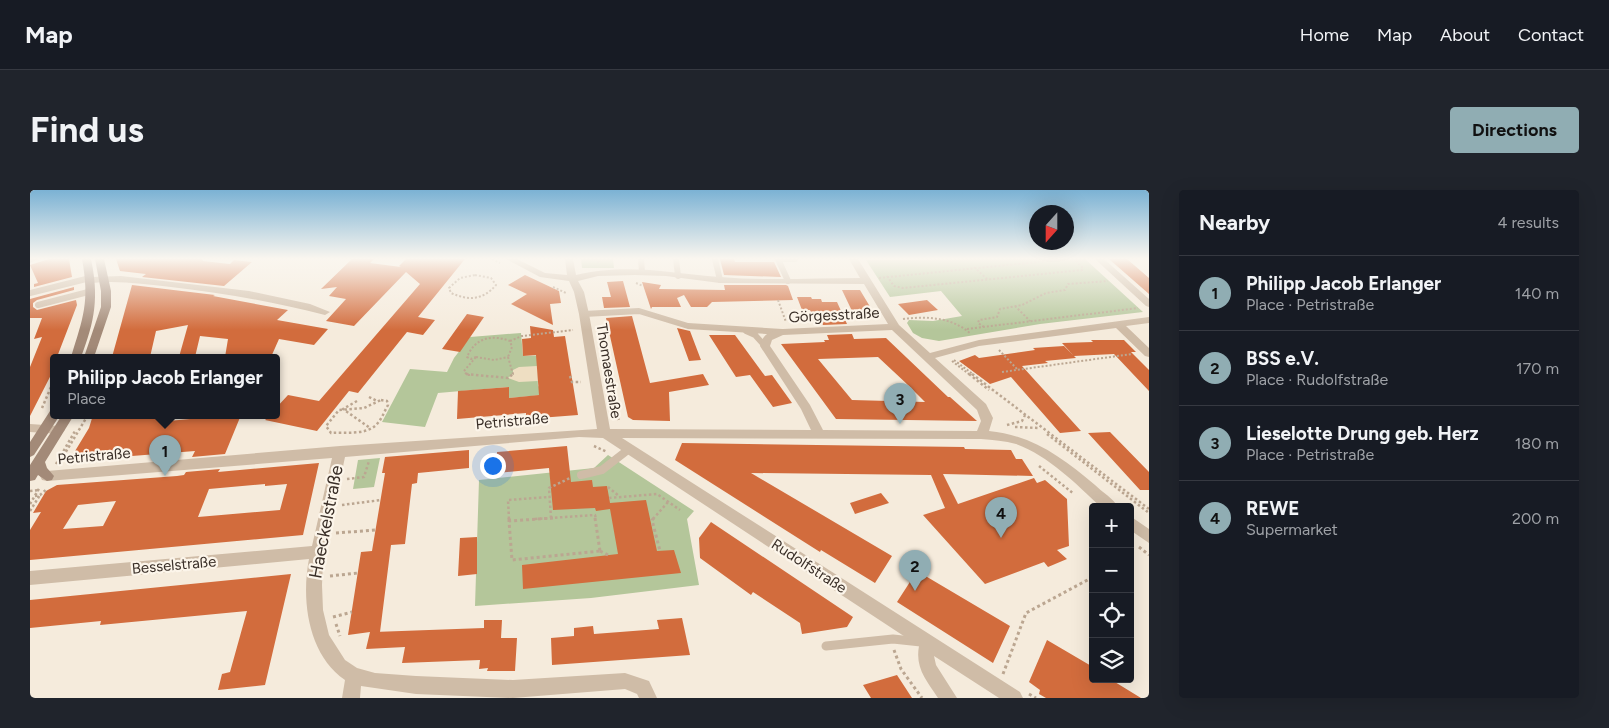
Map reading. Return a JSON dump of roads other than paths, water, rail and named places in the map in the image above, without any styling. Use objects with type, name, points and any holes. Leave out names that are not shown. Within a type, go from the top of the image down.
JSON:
[{"type":"main road","points":[[77,354],[90,318],[91,283]]},
{"type":"main road","points":[[90,354],[106,307],[104,283]]},
{"type":"main road","points":[[47,482],[30,476],[45,430],[51,419]]},
{"type":"main road","points":[[35,457],[60,430],[66,419]]},
{"type":"main road","points":[[35,457],[47,482]]},
{"type":"street","points":[[162,283],[210,288],[303,305],[325,312]]},
{"type":"street","name":"Thomaestraße","points":[[574,283],[579,292],[584,314],[604,432]]},
{"type":"street","points":[[867,283],[897,323],[927,358],[982,408],[988,416],[988,422],[982,435]]},
{"type":"street","points":[[1123,283],[1146,306]]},
{"type":"street","points":[[927,358],[979,342],[1149,320]]},
{"type":"street","name":"Görgesstraße","points":[[765,346],[769,335],[786,332],[897,323]]},
{"type":"street","points":[[1118,324],[1149,354]]},
{"type":"street","points":[[765,346],[806,408],[819,433]]},
{"type":"street","points":[[30,428],[60,430]]},
{"type":"street","name":"Petristraße","points":[[47,482],[340,451],[604,432],[982,435],[1006,437],[1022,442],[1066,470],[1106,503]]},
{"type":"street","name":"Rudolfstraße","points":[[604,432],[928,644],[1014,698]]},
{"type":"street","name":"Haeckelstraße","points":[[340,451],[318,552],[314,585],[315,610],[322,638],[340,666],[354,676]]},
{"type":"street","points":[[1134,525],[1149,537]]},
{"type":"street","name":"Besselstraße","points":[[30,578],[318,552]]},
{"type":"street","points":[[928,644],[925,660],[948,698]]},
{"type":"street","points":[[351,698],[354,676],[375,682],[513,689],[625,680],[643,687],[648,698]]},
{"type":"lane","points":[[30,294],[91,283]]},
{"type":"lane","points":[[38,305],[91,283]]},
{"type":"lane","name":"Thomaestraße","points":[[584,314],[639,311],[688,326],[786,332]]},
{"type":"lane","points":[[740,328],[752,333],[765,346]]},
{"type":"lane","points":[[581,475],[595,474],[605,469],[629,449]]},
{"type":"lane","points":[[826,646],[893,639],[928,644]]},
{"type":"place","name":"Lieselotte Drung geb. Herz","points":[[900,424]]},
{"type":"place","name":"Philipp Jacob Erlanger","points":[[165,476]]},
{"type":"place","name":"REWE","points":[[1001,538]]},
{"type":"place","name":"BSS e.V.","points":[[915,591]]}]
